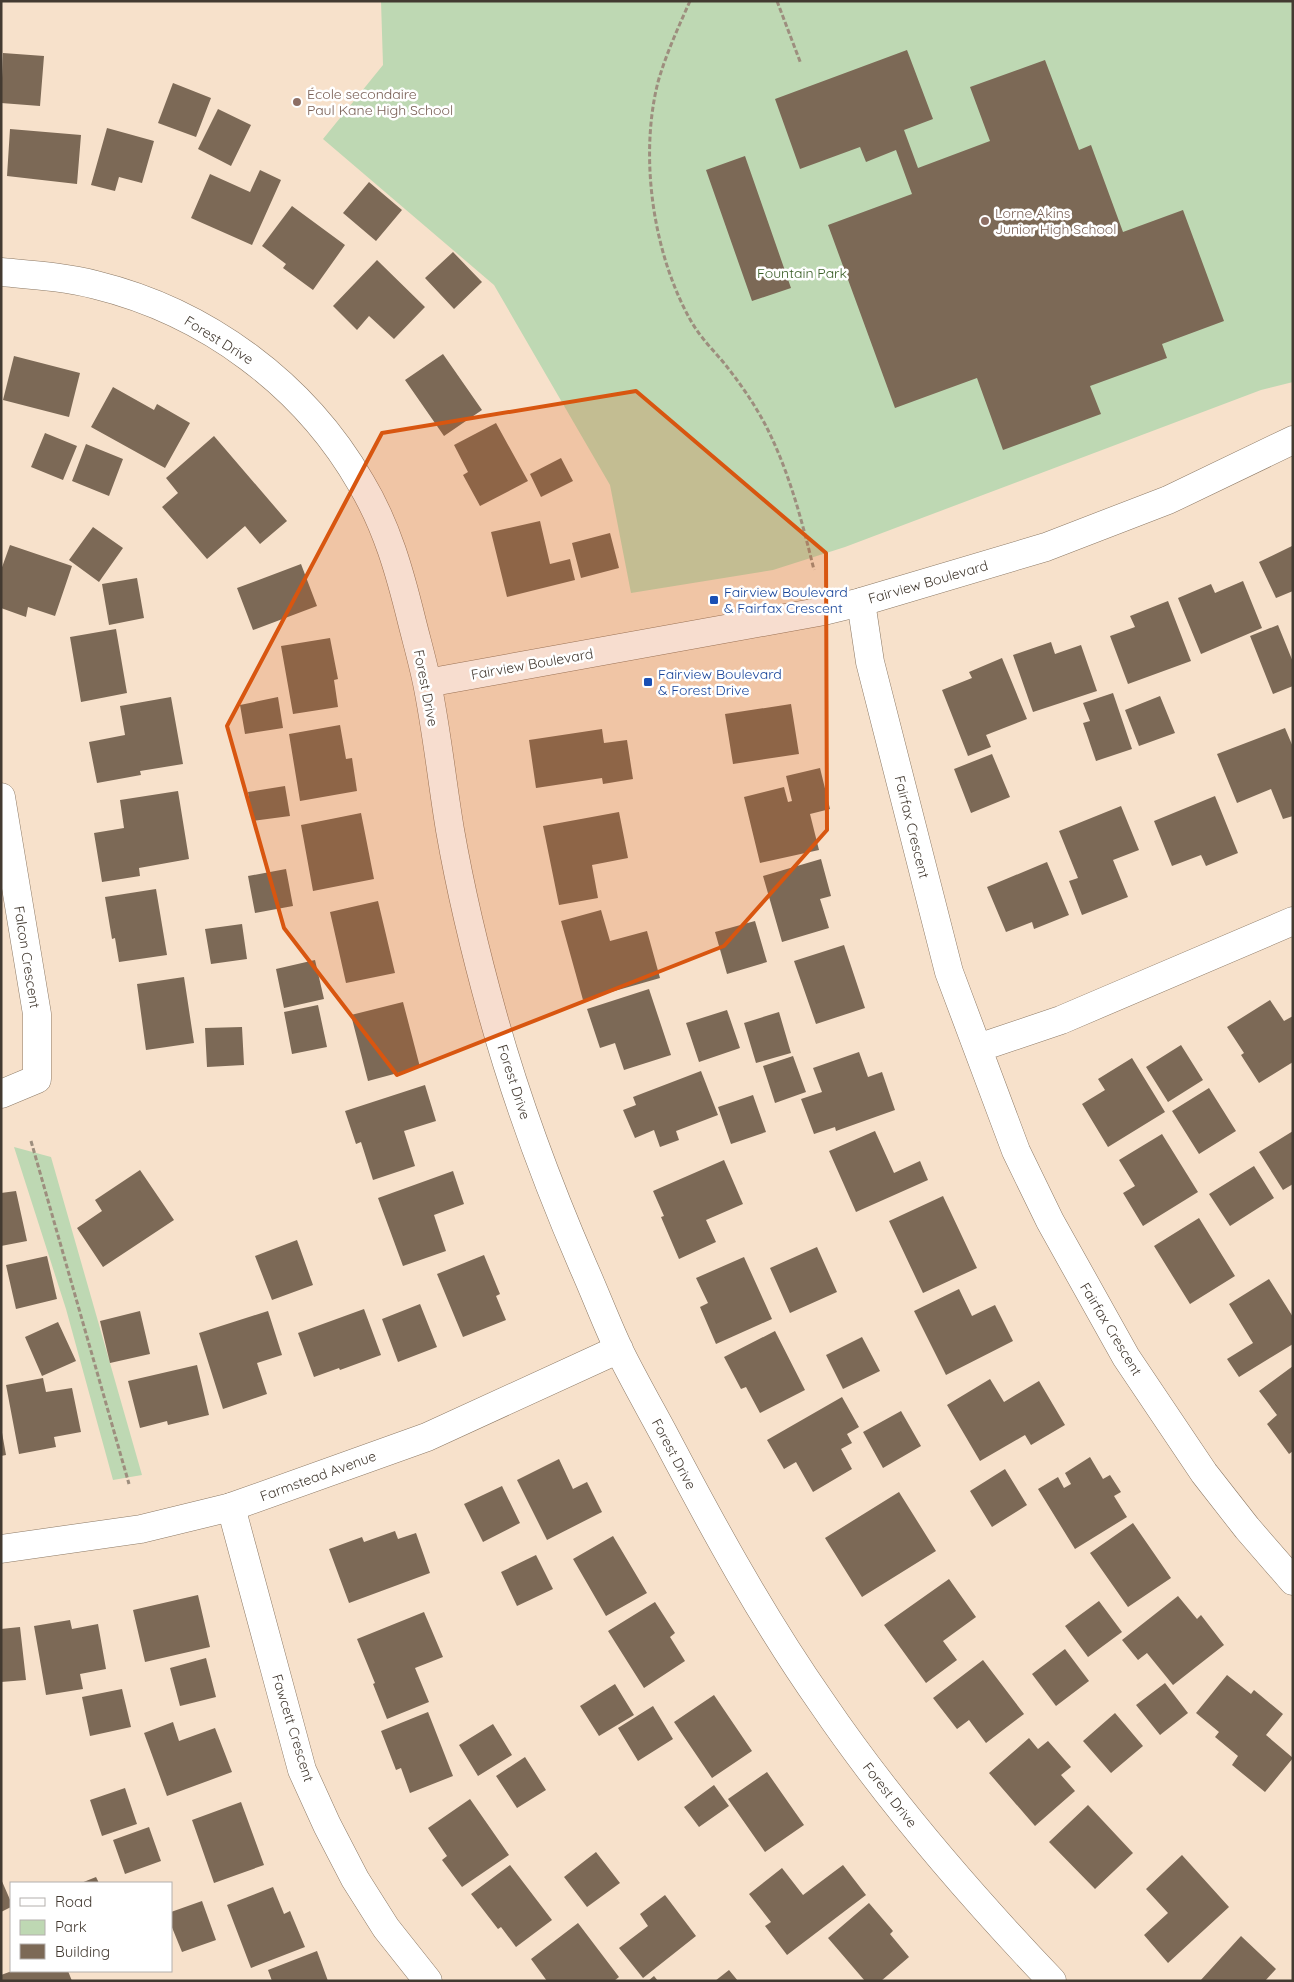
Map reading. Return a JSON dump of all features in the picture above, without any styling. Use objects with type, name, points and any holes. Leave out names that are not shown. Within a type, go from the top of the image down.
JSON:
[{"type":"street","name":"Forest Drive","points":[[1,272],[56,277],[132,295],[169,310],[204,328],[241,351],[283,386],[309,411],[337,445],[362,483],[382,523],[398,565],[427,683],[451,837],[471,928],[494,1018],[549,1186],[619,1349],[722,1545],[770,1625],[822,1704],[877,1779],[935,1852],[997,1923],[1052,1981]]},
{"type":"street","name":"Fairview Boulevard","points":[[427,683],[824,611],[861,602],[1046,547],[1168,500],[1293,440]]},
{"type":"street","name":"Fairfax Crescent","points":[[861,602],[870,662],[949,972],[1016,1151],[1050,1221],[1122,1349],[1164,1416],[1246,1528],[1293,1581]]},
{"type":"street","name":"Falcon Crescent","points":[[1,797],[37,1014],[37,1080],[1,1094]]},
{"type":"street","points":[[978,1048],[1061,1020],[1293,921]]},
{"type":"street","name":"Farmstead Avenue","points":[[1,1550],[141,1529],[231,1507],[427,1437],[619,1349]]},
{"type":"street","name":"Fawcett Crescent","points":[[231,1507],[302,1770],[327,1826],[355,1879],[386,1928],[428,1981]]},
{"type":"path","points":[[690,1],[666,55],[653,110],[650,172],[658,229],[671,276],[692,323],[740,384],[767,428],[792,487],[814,570]]},
{"type":"path","points":[[778,1],[801,64]]},
{"type":"path","points":[[31,1141],[129,1484]]},
{"type":"highlighted area","points":[[636,391],[826,553],[827,830],[724,946],[397,1075],[284,928],[227,726],[382,433]]},
{"type":"green space","name":"Fountain Park","points":[[381,1],[1293,1],[1293,382],[1261,390],[845,547],[773,570],[631,593],[610,485],[494,285],[323,139],[383,65]]},
{"type":"green space","points":[[14,1147],[51,1157],[142,1475],[113,1480],[66,1309]]},
{"type":"building","points":[[907,50],[933,119],[904,130],[918,168],[990,141],[970,87],[1045,60],[1079,150],[1091,145],[1123,232],[1183,210],[1224,321],[1162,344],[1167,358],[1090,386],[1101,414],[1003,450],[977,378],[895,408],[828,225],[912,194],[896,150],[866,162],[860,147],[800,169],[775,99]]},
{"type":"building","points":[[3,53],[44,56],[40,106],[1,103]]},
{"type":"building","points":[[173,83],[211,98],[196,137],[158,123]]},
{"type":"building","points":[[218,109],[251,125],[231,166],[198,149]]},
{"type":"building","points":[[107,128],[154,141],[142,183],[119,177],[115,191],[91,185]]},
{"type":"building","points":[[10,129],[81,135],[77,184],[7,176]]},
{"type":"building","points":[[745,156],[791,288],[752,301],[706,170]]},
{"type":"building","points":[[260,170],[281,180],[252,245],[191,218],[210,174],[250,192]]},
{"type":"building","points":[[369,182],[402,210],[376,241],[343,213]]},
{"type":"building","points":[[292,206],[345,245],[313,290],[283,268],[286,264],[262,246]]},
{"type":"building","points":[[453,252],[482,282],[454,309],[425,278]]},
{"type":"building","points":[[377,260],[425,307],[394,339],[369,316],[357,330],[333,306]]},
{"type":"building","points":[[443,354],[482,410],[444,436],[405,380]]},
{"type":"building","points":[[14,356],[80,373],[69,417],[3,400]]},
{"type":"building","points":[[113,387],[154,410],[157,404],[190,423],[165,468],[91,427]]},
{"type":"building","points":[[496,423],[528,481],[480,506],[463,475],[468,472],[454,445]]},
{"type":"building","points":[[45,433],[77,446],[63,480],[31,467]]},
{"type":"building","points":[[214,436],[287,521],[260,544],[245,526],[207,559],[162,507],[178,493],[166,478]]},
{"type":"building","points":[[86,444],[123,459],[109,496],[72,481]]},
{"type":"building","points":[[561,458],[573,481],[541,497],[530,474]]},
{"type":"building","points":[[540,521],[550,564],[570,559],[575,580],[507,597],[491,532]]},
{"type":"building","points":[[93,527],[123,548],[99,582],[69,560]]},
{"type":"building","points":[[610,533],[619,568],[581,578],[572,543]]},
{"type":"building","points":[[10,545],[72,566],[55,616],[28,607],[26,617],[1,608],[1,570]]},
{"type":"building","points":[[1292,546],[1293,591],[1276,598],[1259,562]]},
{"type":"building","points":[[301,564],[317,606],[253,630],[237,588]]},
{"type":"building","points":[[137,578],[144,618],[109,625],[102,584]]},
{"type":"building","points":[[1243,581],[1262,628],[1201,654],[1178,598],[1211,584],[1215,593]]},
{"type":"building","points":[[1168,601],[1191,661],[1128,684],[1110,636],[1135,627],[1130,616]]},
{"type":"building","points":[[1278,625],[1293,662],[1293,686],[1273,694],[1250,636]]},
{"type":"building","points":[[116,629],[127,693],[81,702],[70,637]]},
{"type":"building","points":[[330,638],[338,679],[334,680],[338,707],[293,714],[281,646]]},
{"type":"building","points":[[1051,642],[1055,654],[1081,645],[1097,691],[1033,712],[1013,655]]},
{"type":"building","points":[[1002,658],[1027,719],[986,735],[991,747],[968,756],[942,690],[972,678],[969,672]]},
{"type":"building","points":[[1113,693],[1132,749],[1096,761],[1083,723],[1090,721],[1083,703]]},
{"type":"building","points":[[1160,696],[1175,733],[1139,746],[1125,710]]},
{"type":"building","points":[[171,697],[183,764],[140,771],[141,775],[97,783],[89,742],[125,735],[120,706]]},
{"type":"building","points":[[278,697],[283,728],[245,734],[240,705]]},
{"type":"building","points":[[791,704],[799,754],[733,764],[725,714]]},
{"type":"building","points":[[340,725],[346,759],[352,758],[357,791],[300,801],[289,734]]},
{"type":"building","points":[[1285,728],[1293,747],[1293,816],[1283,819],[1271,789],[1237,803],[1217,754]]},
{"type":"building","points":[[602,729],[604,743],[627,740],[633,779],[603,784],[602,778],[536,788],[529,740]]},
{"type":"building","points":[[992,754],[1010,797],[971,813],[954,769]]},
{"type":"building","points":[[820,768],[830,809],[810,814],[819,850],[760,863],[744,797],[784,787],[788,802],[792,801],[786,776]]},
{"type":"building","points":[[285,786],[290,816],[253,821],[248,792]]},
{"type":"building","points":[[178,791],[189,859],[139,868],[140,876],[102,882],[94,833],[124,828],[120,800]]},
{"type":"building","points":[[1215,796],[1238,853],[1206,866],[1201,855],[1172,866],[1154,821]]},
{"type":"building","points":[[1121,806],[1139,850],[1113,860],[1128,897],[1082,915],[1069,881],[1078,878],[1059,831]]},
{"type":"building","points":[[619,812],[628,858],[592,865],[598,898],[559,905],[543,826]]},
{"type":"building","points":[[361,813],[374,879],[313,891],[301,825]]},
{"type":"building","points":[[821,859],[831,896],[820,899],[829,928],[782,942],[763,876]]},
{"type":"building","points":[[1047,862],[1069,915],[1034,929],[1032,922],[1006,932],[987,887]]},
{"type":"building","points":[[286,869],[293,906],[255,913],[248,876]]},
{"type":"building","points":[[156,889],[167,955],[119,962],[115,938],[112,939],[105,897]]},
{"type":"building","points":[[378,901],[395,973],[346,983],[330,912]]},
{"type":"building","points":[[601,910],[610,941],[647,931],[660,978],[583,1000],[561,921]]},
{"type":"building","points":[[755,921],[767,962],[727,974],[715,932]]},
{"type":"building","points":[[242,924],[247,959],[211,964],[205,929]]},
{"type":"building","points":[[844,945],[865,1008],[816,1024],[794,961]]},
{"type":"building","points":[[315,960],[324,999],[284,1008],[276,969]]},
{"type":"building","points":[[184,977],[194,1043],[146,1050],[137,984]]},
{"type":"building","points":[[649,989],[671,1055],[624,1070],[615,1043],[600,1048],[587,1009]]},
{"type":"building","points":[[1270,1000],[1284,1021],[1293,1016],[1293,1062],[1259,1083],[1241,1055],[1244,1053],[1227,1027]]},
{"type":"building","points":[[403,1002],[420,1067],[368,1081],[351,1015]]},
{"type":"building","points":[[318,1005],[327,1047],[292,1054],[284,1012]]},
{"type":"building","points":[[727,1010],[740,1048],[699,1062],[686,1023]]},
{"type":"building","points":[[779,1012],[791,1053],[756,1063],[744,1023]]},
{"type":"building","points":[[242,1027],[244,1065],[207,1067],[205,1028]]},
{"type":"building","points":[[1181,1045],[1203,1080],[1168,1102],[1146,1067]]},
{"type":"building","points":[[859,1052],[868,1077],[882,1072],[895,1110],[836,1131],[835,1127],[814,1134],[801,1099],[822,1092],[813,1068]]},
{"type":"building","points":[[793,1056],[806,1092],[775,1103],[763,1066]]},
{"type":"building","points":[[1132,1058],[1165,1112],[1108,1147],[1082,1104],[1105,1090],[1098,1079]]},
{"type":"building","points":[[701,1071],[718,1115],[676,1131],[679,1140],[660,1147],[654,1130],[635,1138],[623,1110],[636,1105],[633,1097]]},
{"type":"building","points":[[425,1085],[436,1121],[404,1131],[415,1166],[373,1180],[361,1142],[356,1144],[345,1111]]},
{"type":"building","points":[[1209,1088],[1236,1131],[1199,1154],[1172,1111]]},
{"type":"building","points":[[753,1095],[766,1132],[731,1144],[718,1107]]},
{"type":"building","points":[[875,1131],[894,1173],[920,1161],[928,1180],[856,1212],[829,1151]]},
{"type":"building","points":[[1293,1131],[1293,1184],[1283,1190],[1259,1152]]},
{"type":"building","points":[[1162,1134],[1198,1192],[1143,1226],[1123,1193],[1135,1186],[1119,1160]]},
{"type":"building","points":[[724,1160],[743,1204],[706,1220],[716,1242],[679,1259],[661,1217],[664,1216],[653,1191]]},
{"type":"building","points":[[1254,1166],[1274,1198],[1230,1226],[1209,1194]]},
{"type":"building","points":[[140,1170],[174,1220],[103,1267],[77,1228],[102,1211],[95,1200]]},
{"type":"building","points":[[453,1171],[464,1204],[434,1215],[446,1251],[403,1266],[378,1198]]},
{"type":"building","points":[[16,1191],[27,1241],[1,1246],[1,1193]]},
{"type":"building","points":[[943,1196],[977,1268],[923,1293],[889,1221]]},
{"type":"building","points":[[1199,1218],[1235,1276],[1190,1304],[1154,1246]]},
{"type":"building","points":[[297,1240],[313,1285],[272,1300],[255,1256]]},
{"type":"building","points":[[817,1247],[837,1292],[790,1313],[770,1268]]},
{"type":"building","points":[[484,1255],[500,1294],[496,1296],[506,1320],[463,1337],[437,1274]]},
{"type":"building","points":[[47,1256],[57,1299],[16,1309],[6,1265]]},
{"type":"building","points":[[744,1257],[772,1319],[716,1344],[700,1307],[708,1303],[696,1278]]},
{"type":"building","points":[[1269,1279],[1293,1317],[1293,1344],[1239,1377],[1227,1359],[1253,1343],[1229,1304]]},
{"type":"building","points":[[959,1289],[972,1316],[995,1305],[1013,1341],[946,1375],[914,1311]]},
{"type":"building","points":[[420,1304],[437,1347],[398,1362],[382,1319]]},
{"type":"building","points":[[364,1309],[381,1355],[314,1377],[298,1333]]},
{"type":"building","points":[[140,1311],[150,1354],[110,1363],[100,1321]]},
{"type":"building","points":[[268,1311],[282,1355],[257,1363],[267,1394],[223,1409],[199,1333]]},
{"type":"building","points":[[58,1322],[76,1361],[42,1376],[25,1337]]},
{"type":"building","points":[[775,1331],[805,1390],[760,1413],[746,1387],[741,1389],[724,1357]]},
{"type":"building","points":[[862,1337],[880,1371],[843,1389],[826,1355]]},
{"type":"building","points":[[197,1365],[209,1415],[168,1425],[167,1421],[140,1428],[128,1381]]},
{"type":"building","points":[[1293,1366],[1293,1451],[1289,1454],[1267,1424],[1277,1415],[1259,1391]]},
{"type":"building","points":[[43,1378],[46,1392],[72,1388],[81,1432],[54,1437],[56,1447],[19,1454],[6,1385]]},
{"type":"building","points":[[990,1379],[1004,1402],[1039,1381],[1065,1425],[1031,1445],[1025,1435],[980,1461],[947,1405]]},
{"type":"building","points":[[842,1397],[859,1427],[847,1434],[852,1443],[841,1449],[852,1469],[813,1492],[796,1462],[784,1469],[767,1440]]},
{"type":"building","points":[[901,1411],[921,1446],[883,1468],[863,1432]]},
{"type":"building","points":[[1,1427],[6,1455],[1,1456]]},
{"type":"building","points":[[1090,1457],[1103,1479],[1110,1475],[1121,1492],[1114,1496],[1127,1517],[1075,1549],[1038,1489],[1058,1477],[1064,1488],[1071,1484],[1065,1473]]},
{"type":"building","points":[[559,1459],[573,1489],[587,1482],[602,1512],[547,1540],[517,1480]]},
{"type":"building","points":[[1005,1469],[1027,1505],[992,1527],[970,1491]]},
{"type":"building","points":[[502,1486],[520,1523],[483,1542],[464,1504]]},
{"type":"building","points":[[899,1492],[936,1551],[862,1597],[825,1538]]},
{"type":"building","points":[[1133,1523],[1171,1578],[1128,1607],[1090,1553]]},
{"type":"building","points":[[395,1531],[398,1539],[416,1533],[430,1573],[349,1603],[329,1549],[362,1537],[364,1542]]},
{"type":"building","points":[[613,1536],[647,1593],[606,1616],[573,1559]]},
{"type":"building","points":[[536,1555],[553,1589],[517,1606],[501,1572]]},
{"type":"building","points":[[949,1579],[976,1617],[943,1641],[957,1660],[926,1683],[884,1625]]},
{"type":"building","points":[[198,1595],[210,1647],[145,1662],[133,1610]]},
{"type":"building","points":[[1178,1596],[1197,1619],[1201,1615],[1224,1645],[1173,1685],[1147,1653],[1138,1660],[1122,1640]]},
{"type":"building","points":[[1099,1601],[1122,1632],[1088,1657],[1065,1626]]},
{"type":"building","points":[[655,1602],[675,1633],[670,1637],[685,1661],[644,1688],[608,1631]]},
{"type":"building","points":[[424,1612],[443,1657],[415,1668],[429,1702],[387,1719],[357,1639]]},
{"type":"building","points":[[70,1620],[72,1629],[98,1624],[106,1669],[80,1674],[83,1689],[46,1695],[34,1626]]},
{"type":"building","points":[[20,1627],[26,1680],[1,1682],[1,1629]]},
{"type":"building","points":[[1065,1649],[1089,1681],[1056,1706],[1032,1674]]},
{"type":"building","points":[[206,1658],[216,1697],[180,1706],[170,1668]]},
{"type":"building","points":[[983,1660],[1024,1714],[986,1743],[969,1720],[957,1729],[933,1698]]},
{"type":"building","points":[[1227,1675],[1251,1694],[1254,1690],[1283,1714],[1266,1735],[1293,1758],[1265,1792],[1232,1765],[1238,1756],[1215,1737],[1219,1732],[1196,1713]]},
{"type":"building","points":[[1165,1683],[1188,1713],[1160,1735],[1136,1705]]},
{"type":"building","points":[[615,1684],[634,1715],[599,1736],[580,1706]]},
{"type":"building","points":[[122,1689],[131,1727],[90,1736],[82,1697]]},
{"type":"building","points":[[714,1695],[752,1751],[712,1778],[674,1722]]},
{"type":"building","points":[[653,1706],[673,1739],[638,1761],[618,1728]]},
{"type":"building","points":[[428,1712],[453,1776],[410,1793],[401,1768],[396,1770],[381,1731]]},
{"type":"building","points":[[1115,1713],[1143,1746],[1111,1773],[1083,1741]]},
{"type":"building","points":[[173,1722],[179,1741],[215,1728],[232,1772],[167,1796],[144,1733]]},
{"type":"building","points":[[493,1724],[512,1755],[478,1776],[459,1745]]},
{"type":"building","points":[[1029,1738],[1038,1749],[1048,1741],[1071,1767],[1061,1775],[1075,1791],[1035,1826],[989,1773]]},
{"type":"building","points":[[525,1757],[546,1790],[517,1808],[496,1776]]},
{"type":"building","points":[[767,1772],[804,1825],[765,1852],[728,1799]]},
{"type":"building","points":[[714,1785],[729,1806],[699,1827],[684,1807]]},
{"type":"building","points":[[125,1788],[137,1824],[102,1836],[90,1800]]},
{"type":"building","points":[[470,1799],[509,1855],[462,1887],[442,1860],[447,1856],[428,1828]]},
{"type":"building","points":[[241,1802],[264,1865],[214,1883],[192,1820]]},
{"type":"building","points":[[1088,1805],[1133,1853],[1095,1889],[1049,1842]]},
{"type":"building","points":[[149,1827],[161,1861],[125,1874],[113,1840]]},
{"type":"building","points":[[596,1852],[620,1883],[587,1907],[564,1877]]},
{"type":"building","points":[[1182,1855],[1229,1907],[1168,1963],[1144,1935],[1168,1913],[1146,1889]]},
{"type":"building","points":[[510,1865],[552,1920],[516,1947],[501,1927],[498,1929],[471,1894]]},
{"type":"building","points":[[843,1865],[866,1895],[787,1955],[765,1926],[771,1922],[749,1894],[782,1868],[803,1895]]},
{"type":"building","points":[[96,1877],[98,1882],[84,1882]]},
{"type":"building","points":[[1,1879],[10,1900],[10,1908],[1,1912]]},
{"type":"building","points":[[273,1887],[284,1914],[290,1911],[305,1947],[251,1968],[227,1905]]},
{"type":"building","points":[[665,1895],[696,1936],[643,1978],[619,1948],[648,1926],[640,1914]]},
{"type":"building","points":[[202,1901],[216,1940],[182,1952],[172,1927],[172,1912]]},
{"type":"building","points":[[869,1903],[893,1931],[890,1934],[909,1957],[881,1981],[865,1981],[828,1938]]},
{"type":"building","points":[[578,1923],[619,1977],[614,1981],[547,1981],[531,1959]]},
{"type":"building","points":[[1241,1936],[1276,1969],[1265,1981],[1200,1981]]},
{"type":"building","points":[[317,1951],[328,1981],[272,1981],[268,1970]]},
{"type":"building","points":[[729,1970],[738,1981],[715,1981]]},
{"type":"building","points":[[10,1972],[68,1972],[72,1981],[1,1981],[1,1975]]},
{"type":"building","points":[[654,1976],[658,1981],[648,1981]]},
{"type":"place","name":"École secondaire Paul Kane High School","points":[[297,102]]},
{"type":"place","name":"Lorne Akins Junior High School","points":[[985,221]]},
{"type":"place","name":"Fairview Boulevard & Fairfax Crescent","points":[[714,600]]},
{"type":"place","name":"Fairview Boulevard & Forest Drive","points":[[648,682]]}]
